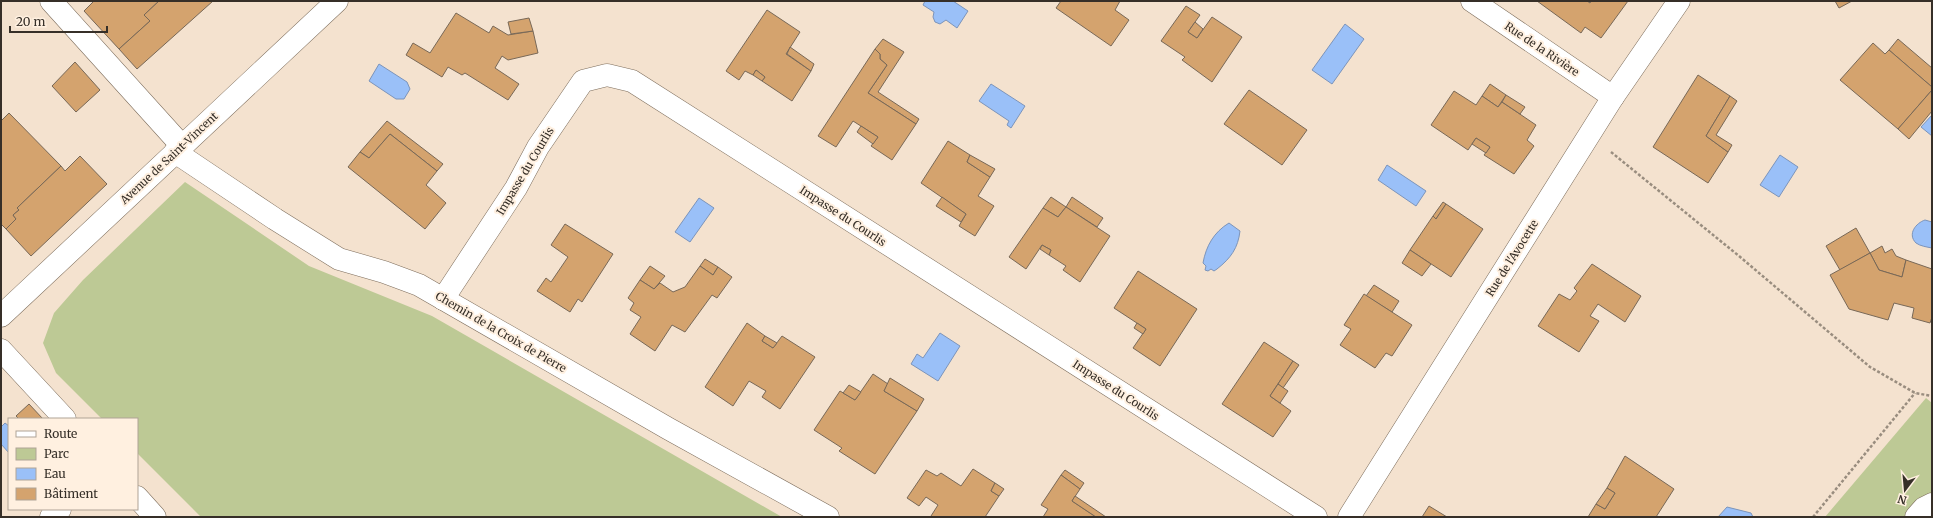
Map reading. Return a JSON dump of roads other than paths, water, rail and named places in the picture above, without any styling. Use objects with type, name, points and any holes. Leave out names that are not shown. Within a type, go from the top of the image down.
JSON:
[{"type":"street","name":"Chemin de la Croix de Pierre","points":[[51,1],[178,149],[275,219],[339,259],[419,284],[663,426],[828,517]]},
{"type":"street","name":"Avenue de Saint-Vincent","points":[[1,316],[337,1]]},
{"type":"street","name":"Rue de la Rivière","points":[[1472,1],[1612,97]]},
{"type":"street","name":"Rue de l'Avocette","points":[[1349,517],[1612,97],[1679,1]]},
{"type":"street","name":"Impasse du Courlis","points":[[443,299],[516,188],[538,147],[583,81],[607,75],[632,81],[1316,517]]},
{"type":"street","points":[[1,350],[64,418]]},
{"type":"street","points":[[138,498],[155,517]]},
{"type":"street","points":[[1916,517],[1924,508],[1932,504]]},
{"type":"street","points":[[51,517],[59,510]]},
{"type":"water","points":[[925,1],[953,1],[968,11],[957,28],[946,20],[940,24],[935,22],[933,17],[934,12],[923,5]]},
{"type":"water","points":[[1345,24],[1364,39],[1332,84],[1312,70]]},
{"type":"water","points":[[379,64],[407,82],[410,89],[404,99],[396,99],[369,81]]},
{"type":"water","points":[[991,84],[1025,106],[1011,128],[1007,125],[1009,121],[979,101]]},
{"type":"water","points":[[1932,115],[1932,136],[1921,127]]},
{"type":"water","points":[[1780,155],[1798,167],[1779,197],[1760,185]]},
{"type":"water","points":[[1387,165],[1426,191],[1416,206],[1378,180]]},
{"type":"water","points":[[699,198],[714,208],[690,242],[675,232]]},
{"type":"water","points":[[1925,220],[1932,222],[1932,248],[1916,243],[1912,236],[1916,226]]},
{"type":"water","points":[[1229,223],[1240,231],[1236,248],[1230,257],[1217,269],[1214,271],[1211,269],[1208,271],[1205,270],[1206,266],[1203,263],[1209,245],[1215,235]]},
{"type":"water","points":[[940,333],[960,346],[938,381],[911,364],[917,354],[923,358]]},
{"type":"water","points":[[5,423],[8,425],[8,452],[1,444],[1,427]]},
{"type":"water","points":[[1727,507],[1751,513],[1753,517],[1718,517]]}]
